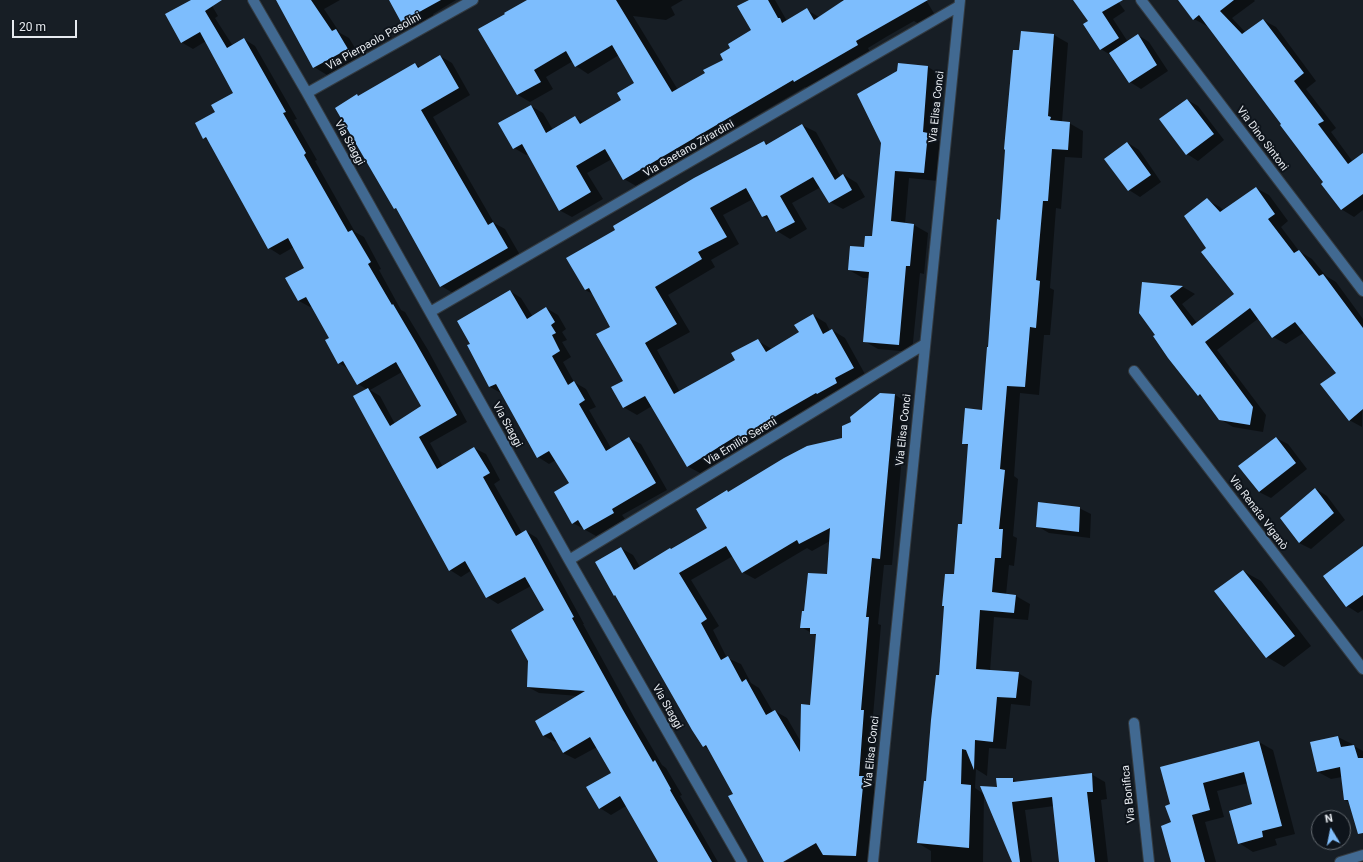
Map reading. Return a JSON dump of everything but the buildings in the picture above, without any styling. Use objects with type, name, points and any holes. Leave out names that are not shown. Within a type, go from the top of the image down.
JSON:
[{"type":"street","name":"Via Staggi","points":[[253,0],[307,93],[569,560],[742,862]]},
{"type":"street","name":"Via Pierpaolo Pasolini","points":[[307,93],[473,0]]},
{"type":"street","name":"Via Dino Sintoni","points":[[1141,0],[1363,292]]},
{"type":"street","name":"Via Gaetano Zirardini","points":[[430,312],[960,3]]},
{"type":"street","name":"Via Elisa Conci","points":[[873,862],[960,3]]},
{"type":"street","name":"Via Emilio Sereni","points":[[569,560],[925,344]]},
{"type":"street","name":"Via Renata Viganò","points":[[1134,371],[1363,669]]},
{"type":"street","name":"Via Bonifica","points":[[1134,723],[1149,862]]},
{"type":"street","points":[[1340,862],[1363,855]]}]
